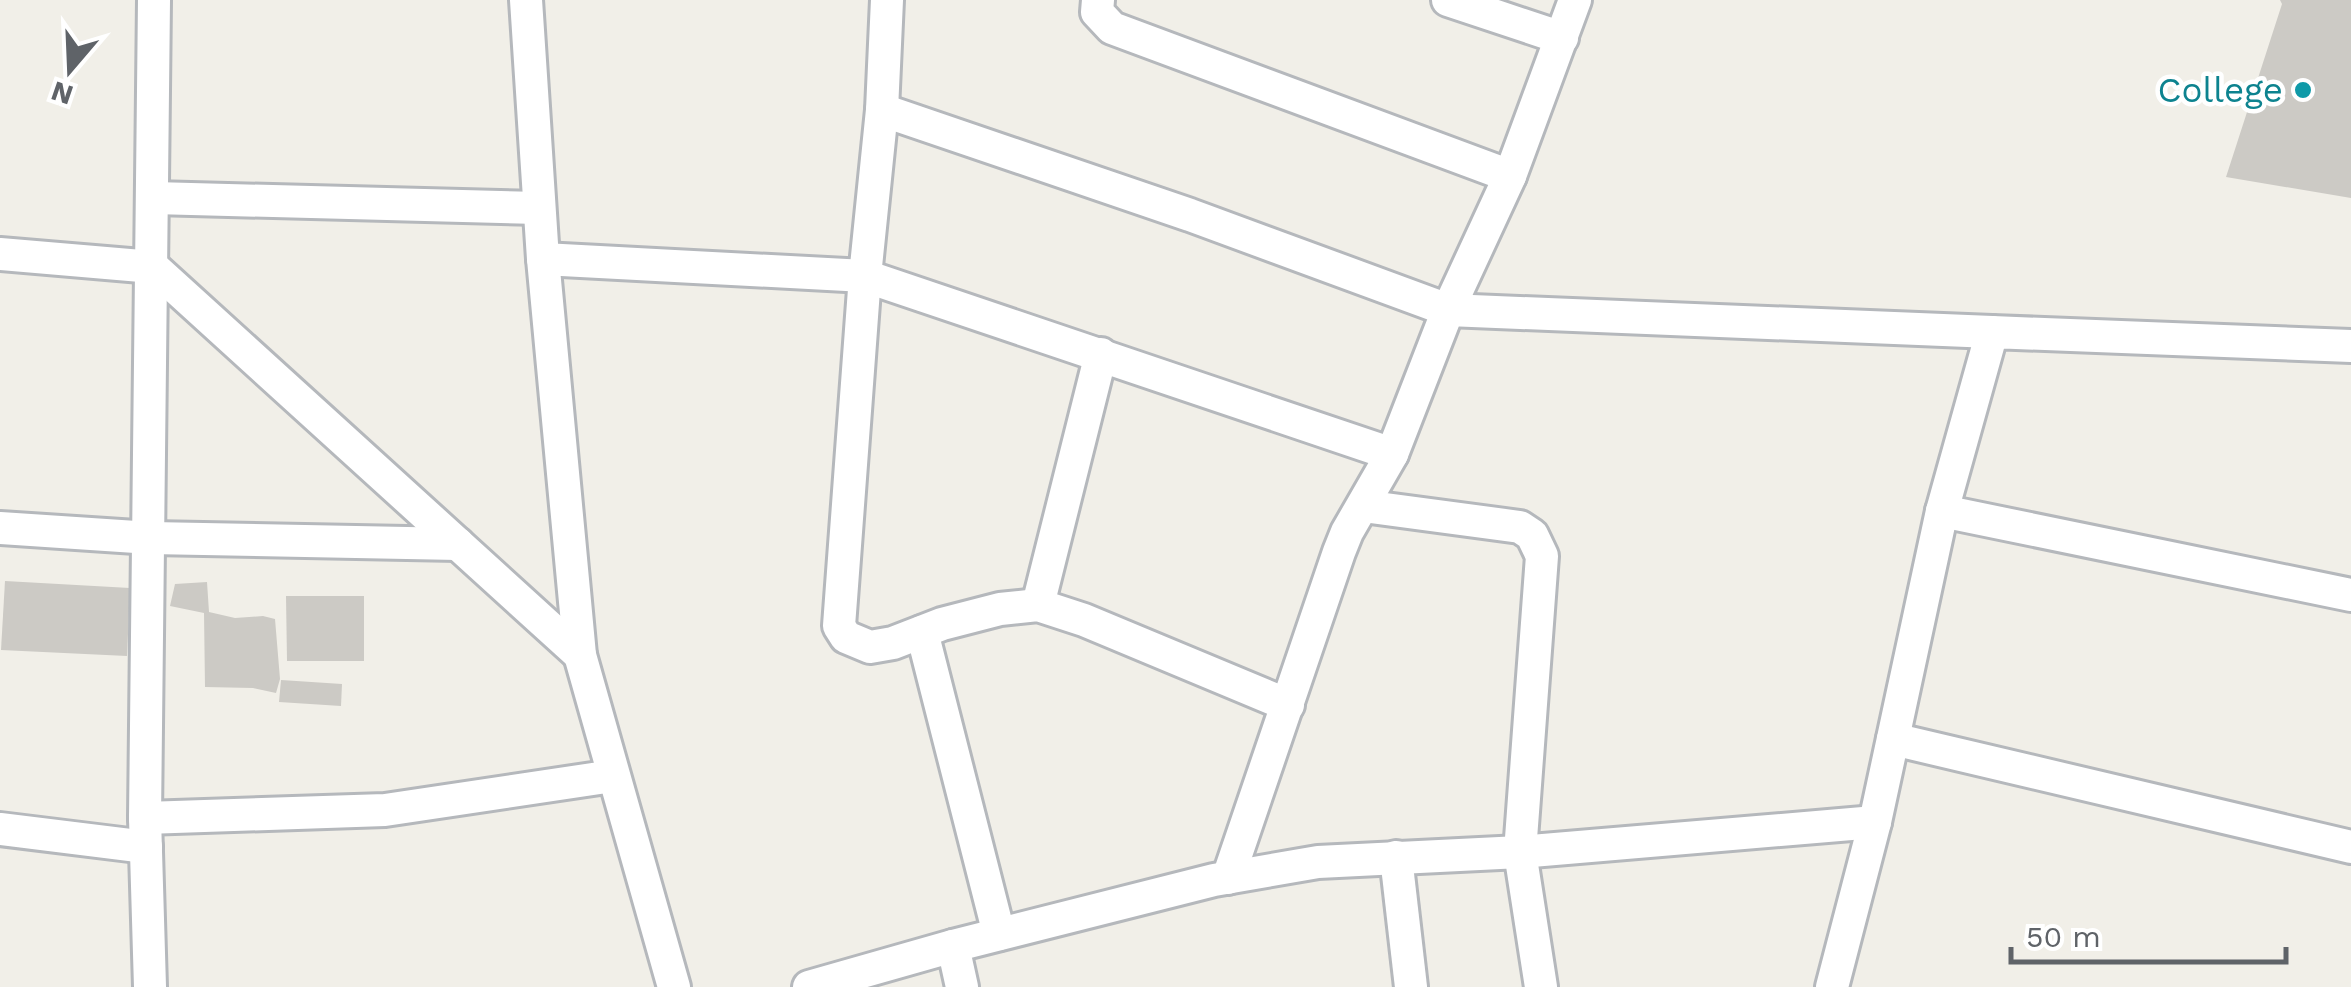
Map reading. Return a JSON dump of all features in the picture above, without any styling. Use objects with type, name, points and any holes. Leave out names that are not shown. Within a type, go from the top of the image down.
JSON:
[{"type":"street","points":[[150,987],[146,832],[154,0]]},
{"type":"street","points":[[526,0],[542,259],[580,655],[674,987]]},
{"type":"street","points":[[887,0],[882,110],[865,276],[839,626],[846,637],[870,647],[1000,610],[1038,605],[1084,620],[1288,705]]},
{"type":"street","points":[[1098,0],[1097,12],[1112,28],[1510,176]]},
{"type":"street","points":[[1448,0],[1562,38]]},
{"type":"street","points":[[1228,878],[1339,552],[1392,454],[1448,310],[1510,176],[1575,0]]},
{"type":"street","points":[[882,110],[1190,215],[1448,310],[2351,346]]},
{"type":"street","points":[[154,198],[539,208]]},
{"type":"street","points":[[0,254],[153,267],[580,655]]},
{"type":"street","points":[[542,259],[865,276],[1392,454]]},
{"type":"street","points":[[1832,987],[1874,822],[1942,511],[1992,332]]},
{"type":"street","points":[[1038,605],[1101,354]]},
{"type":"street","points":[[1362,506],[1520,527],[1532,535],[1542,556],[1520,852],[1541,987]]},
{"type":"street","points":[[1942,511],[2351,596]]},
{"type":"street","points":[[0,528],[150,538],[458,544]]},
{"type":"street","points":[[922,632],[998,934]]},
{"type":"street","points":[[1893,739],[2351,847]]},
{"type":"street","points":[[0,829],[146,832],[385,810],[613,776]]},
{"type":"street","points":[[809,987],[998,934],[1228,878],[1318,862],[1520,852],[1874,822]]},
{"type":"street","points":[[1396,857],[1411,987]]},
{"type":"street","points":[[953,946],[962,987]]},
{"type":"building","name":"College","points":[[2280,0],[2351,0],[2351,198],[2226,177],[2282,4]]},
{"type":"building","points":[[5,581],[130,588],[127,656],[1,650]]},
{"type":"building","points":[[207,582],[209,612],[235,618],[275,619],[280,679],[276,693],[253,688],[205,687],[204,613],[170,606],[175,584]]},
{"type":"building","points":[[286,596],[364,596],[364,661],[287,661]]},
{"type":"building","points":[[281,680],[342,684],[341,706],[279,702]]},
{"type":"place","name":"College","points":[[2303,90]]}]
